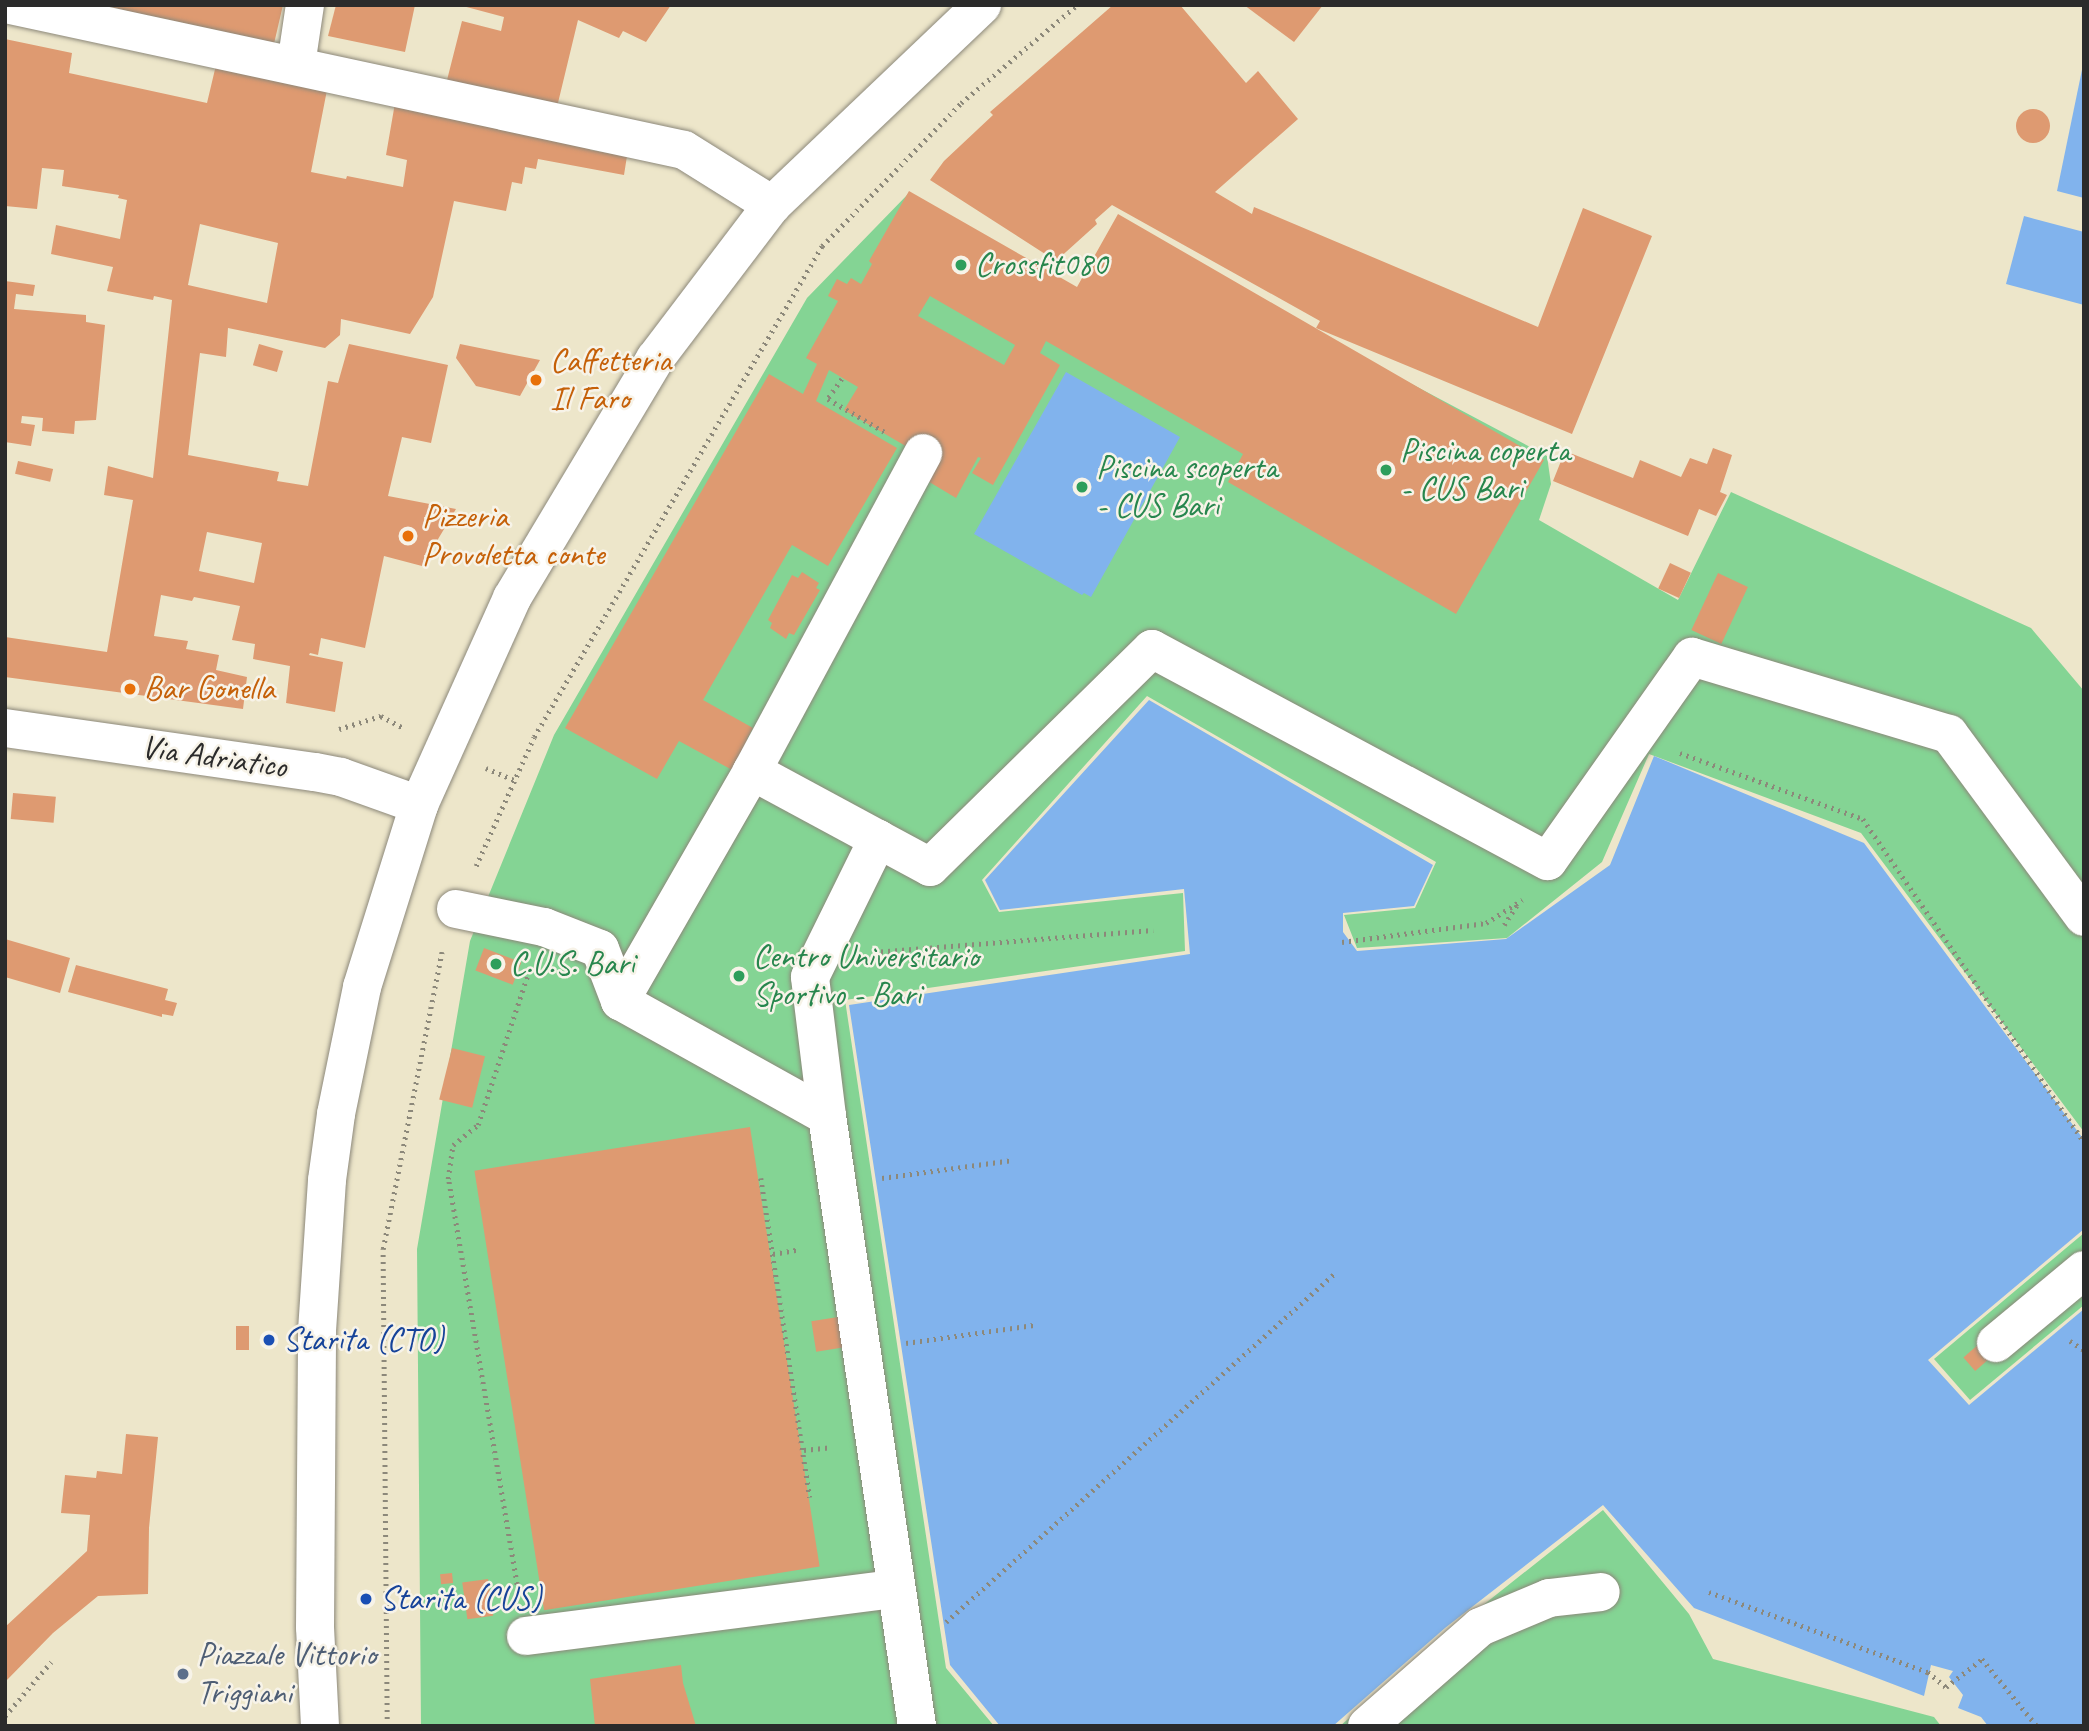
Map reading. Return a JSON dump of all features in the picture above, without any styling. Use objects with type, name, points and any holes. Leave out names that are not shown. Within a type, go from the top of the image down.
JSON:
[{"type":"street","points":[[10,5],[684,150],[772,205]]},
{"type":"street","points":[[296,65],[305,5]]},
{"type":"street","points":[[320,1726],[316,1627],[317,1331],[327,1180],[336,1114],[362,987],[419,805],[512,598],[655,359],[772,205],[982,5]]},
{"type":"street","points":[[620,1001],[752,771],[923,453]]},
{"type":"street","points":[[752,771],[930,867],[1152,649],[1548,861],[1692,657],[1949,734],[2084,917]]},
{"type":"street","name":"Via Adriatico","points":[[5,728],[315,772],[341,777],[419,805]]},
{"type":"street","points":[[878,839],[810,977],[860,1350],[917,1726]]},
{"type":"street","points":[[450,926],[544,927],[600,949],[620,1001],[827,1116]]},
{"type":"street","points":[[1996,1343],[2084,1270]]},
{"type":"street","points":[[526,1636],[895,1589]]},
{"type":"street","points":[[1367,1726],[1480,1627],[1549,1598],[1601,1592]]},
{"type":"path","points":[[387,1726],[383,1249],[450,926],[534,737],[822,246],[961,103],[1077,5]]},
{"type":"path","points":[[842,379],[828,400],[923,453]]},
{"type":"path","points":[[1672,750],[1863,820],[2084,1142]]},
{"type":"path","points":[[1342,942],[1486,923],[1532,894]]},
{"type":"path","points":[[526,1636],[448,1179],[453,1145],[478,1125],[544,927]]},
{"type":"path","points":[[820,956],[1153,930]]},
{"type":"path","points":[[837,1184],[1013,1160]]},
{"type":"path","points":[[761,1178],[810,1497]]},
{"type":"path","points":[[773,1254],[799,1249]]},
{"type":"path","points":[[905,1658],[1334,1274]]},
{"type":"path","points":[[860,1350],[1034,1325]]},
{"type":"path","points":[[804,1450],[828,1447]]},
{"type":"path","points":[[1709,1592],[1928,1672],[1946,1687],[1982,1658],[2037,1726]]},
{"type":"path","points":[[5,1716],[51,1662]]},
{"type":"green space","name":"Centro Universitario Sportivo - Bari","points":[[909,193],[1078,290],[1310,330],[1547,456],[1551,484],[1539,520],[1678,600],[1731,492],[2031,628],[2084,691],[2084,1132],[1861,833],[1649,754],[1602,862],[1507,938],[1357,948],[1344,915],[1415,908],[1436,862],[1147,696],[982,880],[999,912],[1183,893],[1185,951],[845,1000],[946,1668],[994,1726],[421,1726],[417,1249],[470,941],[554,735],[807,298]]},
{"type":"green space","points":[[2084,1233],[2084,1305],[1970,1400],[1934,1359]]},
{"type":"green space","points":[[1603,1510],[1689,1614],[1713,1659],[1934,1717],[1941,1726],[1340,1726],[1448,1633]]},
{"type":"water","points":[[2084,60],[2084,198],[2057,191]]},
{"type":"water","points":[[2024,216],[2084,232],[2084,305],[2006,284]]},
{"type":"water","name":"Piscina scoperta - CUS Bari","points":[[1066,372],[1180,437],[1091,597],[1084,593],[1082,595],[974,534]]},
{"type":"water","points":[[1149,700],[1433,865],[1414,906],[1343,913],[1343,932],[1357,951],[1506,939],[1610,865],[1654,756],[1864,843],[2084,1140],[2084,1229],[1928,1360],[1969,1405],[2084,1309],[2084,1726],[1988,1726],[1981,1717],[1958,1708],[1963,1695],[1949,1677],[1953,1671],[1931,1665],[1924,1696],[1694,1608],[1603,1505],[1445,1628],[1333,1726],[1000,1726],[950,1665],[849,1005],[1190,954],[1184,889],[1000,910],[985,880]]},
{"type":"building","points":[[103,5],[283,5],[273,48]]},
{"type":"building","points":[[336,5],[415,5],[405,52],[328,36]]},
{"type":"building","points":[[459,5],[671,5],[646,42],[623,31],[619,38],[578,20],[557,107],[446,84],[462,21],[501,31],[504,17]]},
{"type":"building","points":[[1113,5],[1180,5],[1246,83],[1258,71],[1298,119],[1215,192],[1252,214],[1254,207],[1538,327],[1583,208],[1652,236],[1572,434],[1316,328],[1320,321],[1112,205],[1095,220],[1097,224],[1056,261],[930,180],[944,161],[993,115],[990,112]]},
{"type":"building","points":[[1244,5],[1323,5],[1294,42]]},
{"type":"building","points":[[5,39],[72,53],[69,73],[207,103],[216,65],[327,90],[311,172],[346,179],[347,176],[403,187],[407,160],[386,155],[395,103],[592,145],[590,150],[627,156],[624,175],[538,159],[536,169],[525,167],[522,184],[512,182],[506,211],[454,201],[433,297],[410,334],[341,319],[340,335],[325,348],[228,328],[226,357],[200,353],[188,455],[279,472],[277,481],[308,486],[328,381],[338,383],[349,344],[448,365],[431,443],[402,437],[388,496],[456,509],[422,566],[384,556],[365,648],[321,638],[318,655],[310,653],[309,655],[343,662],[335,712],[286,703],[290,666],[253,659],[255,644],[232,640],[240,606],[194,597],[192,601],[161,595],[154,636],[188,641],[186,649],[219,655],[216,670],[247,677],[243,709],[5,677],[5,637],[107,652],[133,500],[104,495],[108,466],[153,478],[172,300],[154,296],[153,300],[107,291],[113,267],[51,254],[56,225],[120,239],[127,200],[118,198],[119,195],[62,186],[64,170],[42,168],[37,209],[5,206]],"holes":[[[200,224],[278,243],[267,303],[188,285]],[[207,532],[262,543],[254,583],[199,571]]]},
{"type":"building","points":[[2033,109],[2045,114],[2050,126],[2045,138],[2033,143],[2021,138],[2016,126],[2021,114]]},
{"type":"building","points":[[909,191],[1077,287],[1118,214],[1544,460],[1456,614],[1228,482],[1243,454],[1046,341],[1040,353],[1060,365],[993,485],[972,473],[981,458],[978,457],[956,498],[911,471],[921,455],[844,410],[858,387],[829,370],[816,401],[897,448],[828,566],[792,545],[703,700],[753,728],[747,739],[752,742],[756,783],[679,741],[657,779],[565,728],[769,374],[803,394],[817,364],[806,358],[838,301],[828,296],[837,279],[847,284],[851,278],[861,284],[872,264],[869,261]],"holes":[[[930,296],[1015,345],[1004,365],[918,316]]]},
{"type":"building","points":[[5,281],[35,285],[33,296],[16,294],[14,309],[86,315],[86,322],[105,325],[96,420],[75,421],[74,434],[42,431],[43,418],[22,416],[21,423],[35,425],[31,446],[5,442]]},
{"type":"building","points":[[259,344],[283,351],[277,372],[253,365]]},
{"type":"building","points":[[460,344],[540,360],[520,396],[476,386],[456,358]]},
{"type":"building","points":[[1713,448],[1732,455],[1720,492],[1727,495],[1716,516],[1699,509],[1688,536],[1553,481],[1565,451],[1633,478],[1640,460],[1681,477],[1690,458],[1707,464]]},
{"type":"building","points":[[18,461],[53,469],[50,482],[15,474]]},
{"type":"building","points":[[1670,563],[1691,573],[1679,598],[1658,588]]},
{"type":"building","points":[[802,572],[819,583],[816,588],[820,590],[794,635],[789,633],[786,639],[770,628],[772,623],[768,620],[792,575],[798,578]]},
{"type":"building","points":[[1718,573],[1748,587],[1721,644],[1691,630]]},
{"type":"building","points":[[13,793],[56,797],[54,823],[11,819]]},
{"type":"building","points":[[5,939],[70,958],[60,993],[5,977]]},
{"type":"building","points":[[484,948],[521,962],[513,985],[475,970]]},
{"type":"building","points":[[76,965],[168,989],[165,1000],[177,1003],[173,1016],[162,1014],[162,1017],[68,992]]},
{"type":"building","points":[[452,1048],[485,1056],[472,1108],[439,1099]]},
{"type":"building","points":[[750,1127],[820,1567],[544,1610],[474,1171]]},
{"type":"building","points":[[838,1317],[843,1348],[816,1352],[811,1321]]},
{"type":"building","points":[[236,1326],[249,1326],[249,1350],[236,1350]]},
{"type":"building","points":[[1980,1343],[1992,1357],[1975,1371],[1963,1357]]},
{"type":"building","points":[[126,1434],[158,1437],[149,1528],[148,1594],[98,1596],[53,1633],[5,1682],[5,1627],[87,1551],[90,1515],[61,1513],[65,1475],[96,1478],[97,1471],[122,1474]]},
{"type":"building","points":[[452,1573],[453,1583],[441,1584],[440,1574]]},
{"type":"building","points":[[488,1579],[493,1616],[467,1619],[462,1583]]},
{"type":"building","points":[[681,1665],[683,1683],[696,1726],[595,1726],[590,1679]]},
{"type":"place","name":"Crossfit080","points":[[961,265]]},
{"type":"place","name":"Caffetteria Il Faro","points":[[536,380]]},
{"type":"place","name":"Piscina coperta - CUS Bari","points":[[1386,470]]},
{"type":"place","name":"Piscina scoperta - CUS Bari","points":[[1082,487]]},
{"type":"place","name":"Pizzeria Provoletta conte","points":[[408,536]]},
{"type":"place","name":"Bar Gonella","points":[[130,689]]},
{"type":"place","name":"C.U.S. Bari","points":[[496,964]]},
{"type":"place","name":"Centro Universitario Sportivo - Bari","points":[[739,976]]},
{"type":"place","name":"Starita (CTO)","points":[[269,1340]]},
{"type":"place","name":"Starita (CUS)","points":[[366,1599]]},
{"type":"place","name":"Piazzale Vittorio Triggiani","points":[[183,1674]]}]
